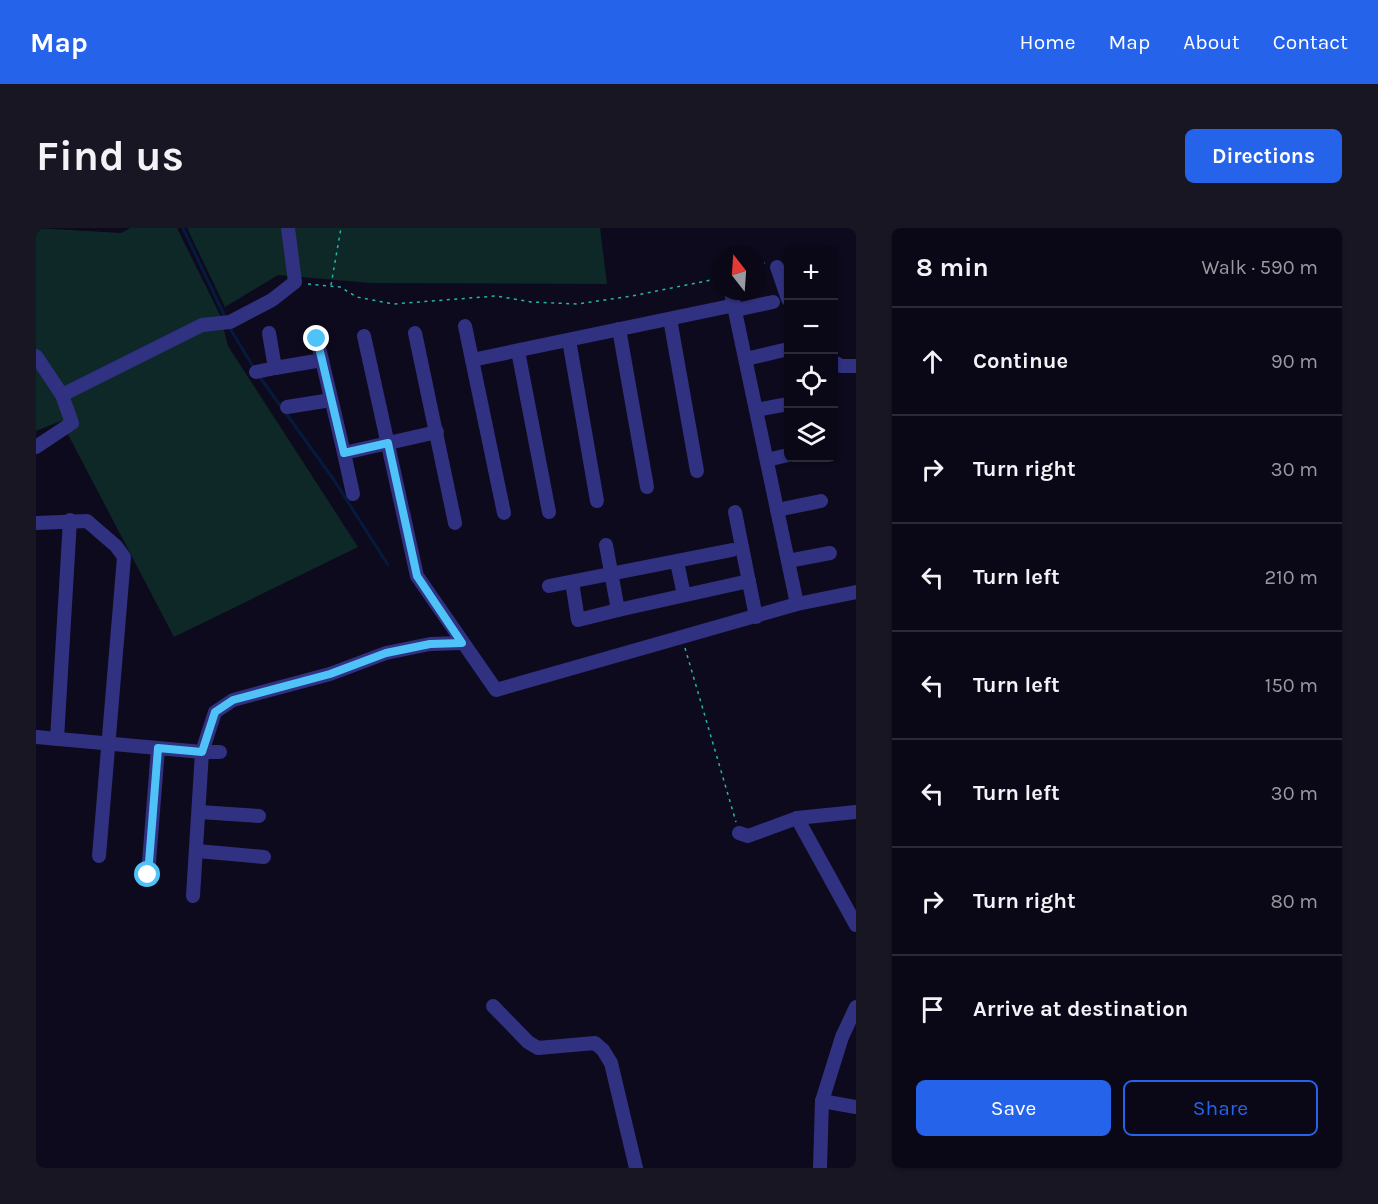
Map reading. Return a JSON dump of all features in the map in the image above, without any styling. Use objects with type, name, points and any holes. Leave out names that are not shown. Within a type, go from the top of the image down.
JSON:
[{"type":"street","points":[[62,395],[202,325],[230,321],[272,300],[295,282],[288,228]]},
{"type":"street","points":[[777,267],[784,286]]},
{"type":"street","points":[[734,302],[797,604]]},
{"type":"street","points":[[472,360],[670,319],[734,302],[773,302]]},
{"type":"street","points":[[670,319],[697,471]]},
{"type":"street","points":[[465,326],[504,513]]},
{"type":"street","points":[[619,330],[647,487]]},
{"type":"street","points":[[269,333],[275,368]]},
{"type":"street","points":[[415,333],[455,523]]},
{"type":"street","points":[[364,336],[417,576],[496,690],[797,604],[856,592]]},
{"type":"street","points":[[317,339],[353,494]]},
{"type":"street","points":[[569,340],[597,501]]},
{"type":"street","points":[[746,359],[784,350]]},
{"type":"street","points":[[518,351],[549,512]]},
{"type":"street","points":[[36,356],[62,395],[72,423],[36,447]]},
{"type":"street","points":[[256,372],[322,360]]},
{"type":"street","points":[[838,364],[856,366]]},
{"type":"street","points":[[287,407],[332,400]]},
{"type":"street","points":[[756,410],[784,405]]},
{"type":"street","points":[[344,453],[437,432]]},
{"type":"street","points":[[767,460],[784,456]]},
{"type":"street","points":[[777,510],[821,501]]},
{"type":"street","points":[[735,512],[756,617]]},
{"type":"street","points":[[57,739],[70,520]]},
{"type":"street","points":[[36,523],[87,521],[116,546],[124,557],[99,856]]},
{"type":"street","points":[[606,545],[618,610]]},
{"type":"street","points":[[549,586],[732,550]]},
{"type":"street","points":[[788,561],[830,553]]},
{"type":"street","points":[[677,562],[684,596]]},
{"type":"street","points":[[572,582],[578,620],[749,581]]},
{"type":"street","points":[[193,896],[200,813],[202,752],[215,712],[233,700],[330,674],[386,653],[430,644],[462,643]]},
{"type":"street","points":[[36,737],[220,752]]},
{"type":"street","points":[[148,875],[158,748]]},
{"type":"street","points":[[739,833],[748,836],[797,818],[856,812]]},
{"type":"street","points":[[200,813],[259,816]]},
{"type":"street","points":[[797,818],[855,926]]},
{"type":"street","points":[[197,851],[264,857]]},
{"type":"street","points":[[494,1006],[528,1042],[538,1048],[595,1043],[603,1050],[611,1063],[636,1168]]},
{"type":"street","points":[[820,1168],[822,1101],[842,1037],[856,1007]]},
{"type":"street","points":[[822,1101],[856,1107]]},
{"type":"path","points":[[330,286],[341,228]]},
{"type":"path","points":[[295,282],[340,287],[357,297],[393,304],[496,296],[531,302],[577,303],[632,296],[712,280]]},
{"type":"path","points":[[682,638],[739,833]]},
{"type":"green space","points":[[36,228],[121,233],[130,228],[177,228],[220,315],[228,346],[358,547],[174,637],[61,421],[36,431]]},
{"type":"green space","points":[[187,228],[600,228],[607,284],[371,283],[278,275],[225,307]]},
{"type":"waterway","points":[[183,228],[226,319]]},
{"type":"waterway","points":[[228,325],[254,368]]},
{"type":"waterway","points":[[259,376],[334,480],[388,565]]},
{"type":"route","points":[[148,875],[158,748],[202,752],[215,712],[233,700],[330,674],[386,653],[430,644],[462,643],[417,576],[388,443],[344,453],[317,339]]}]
